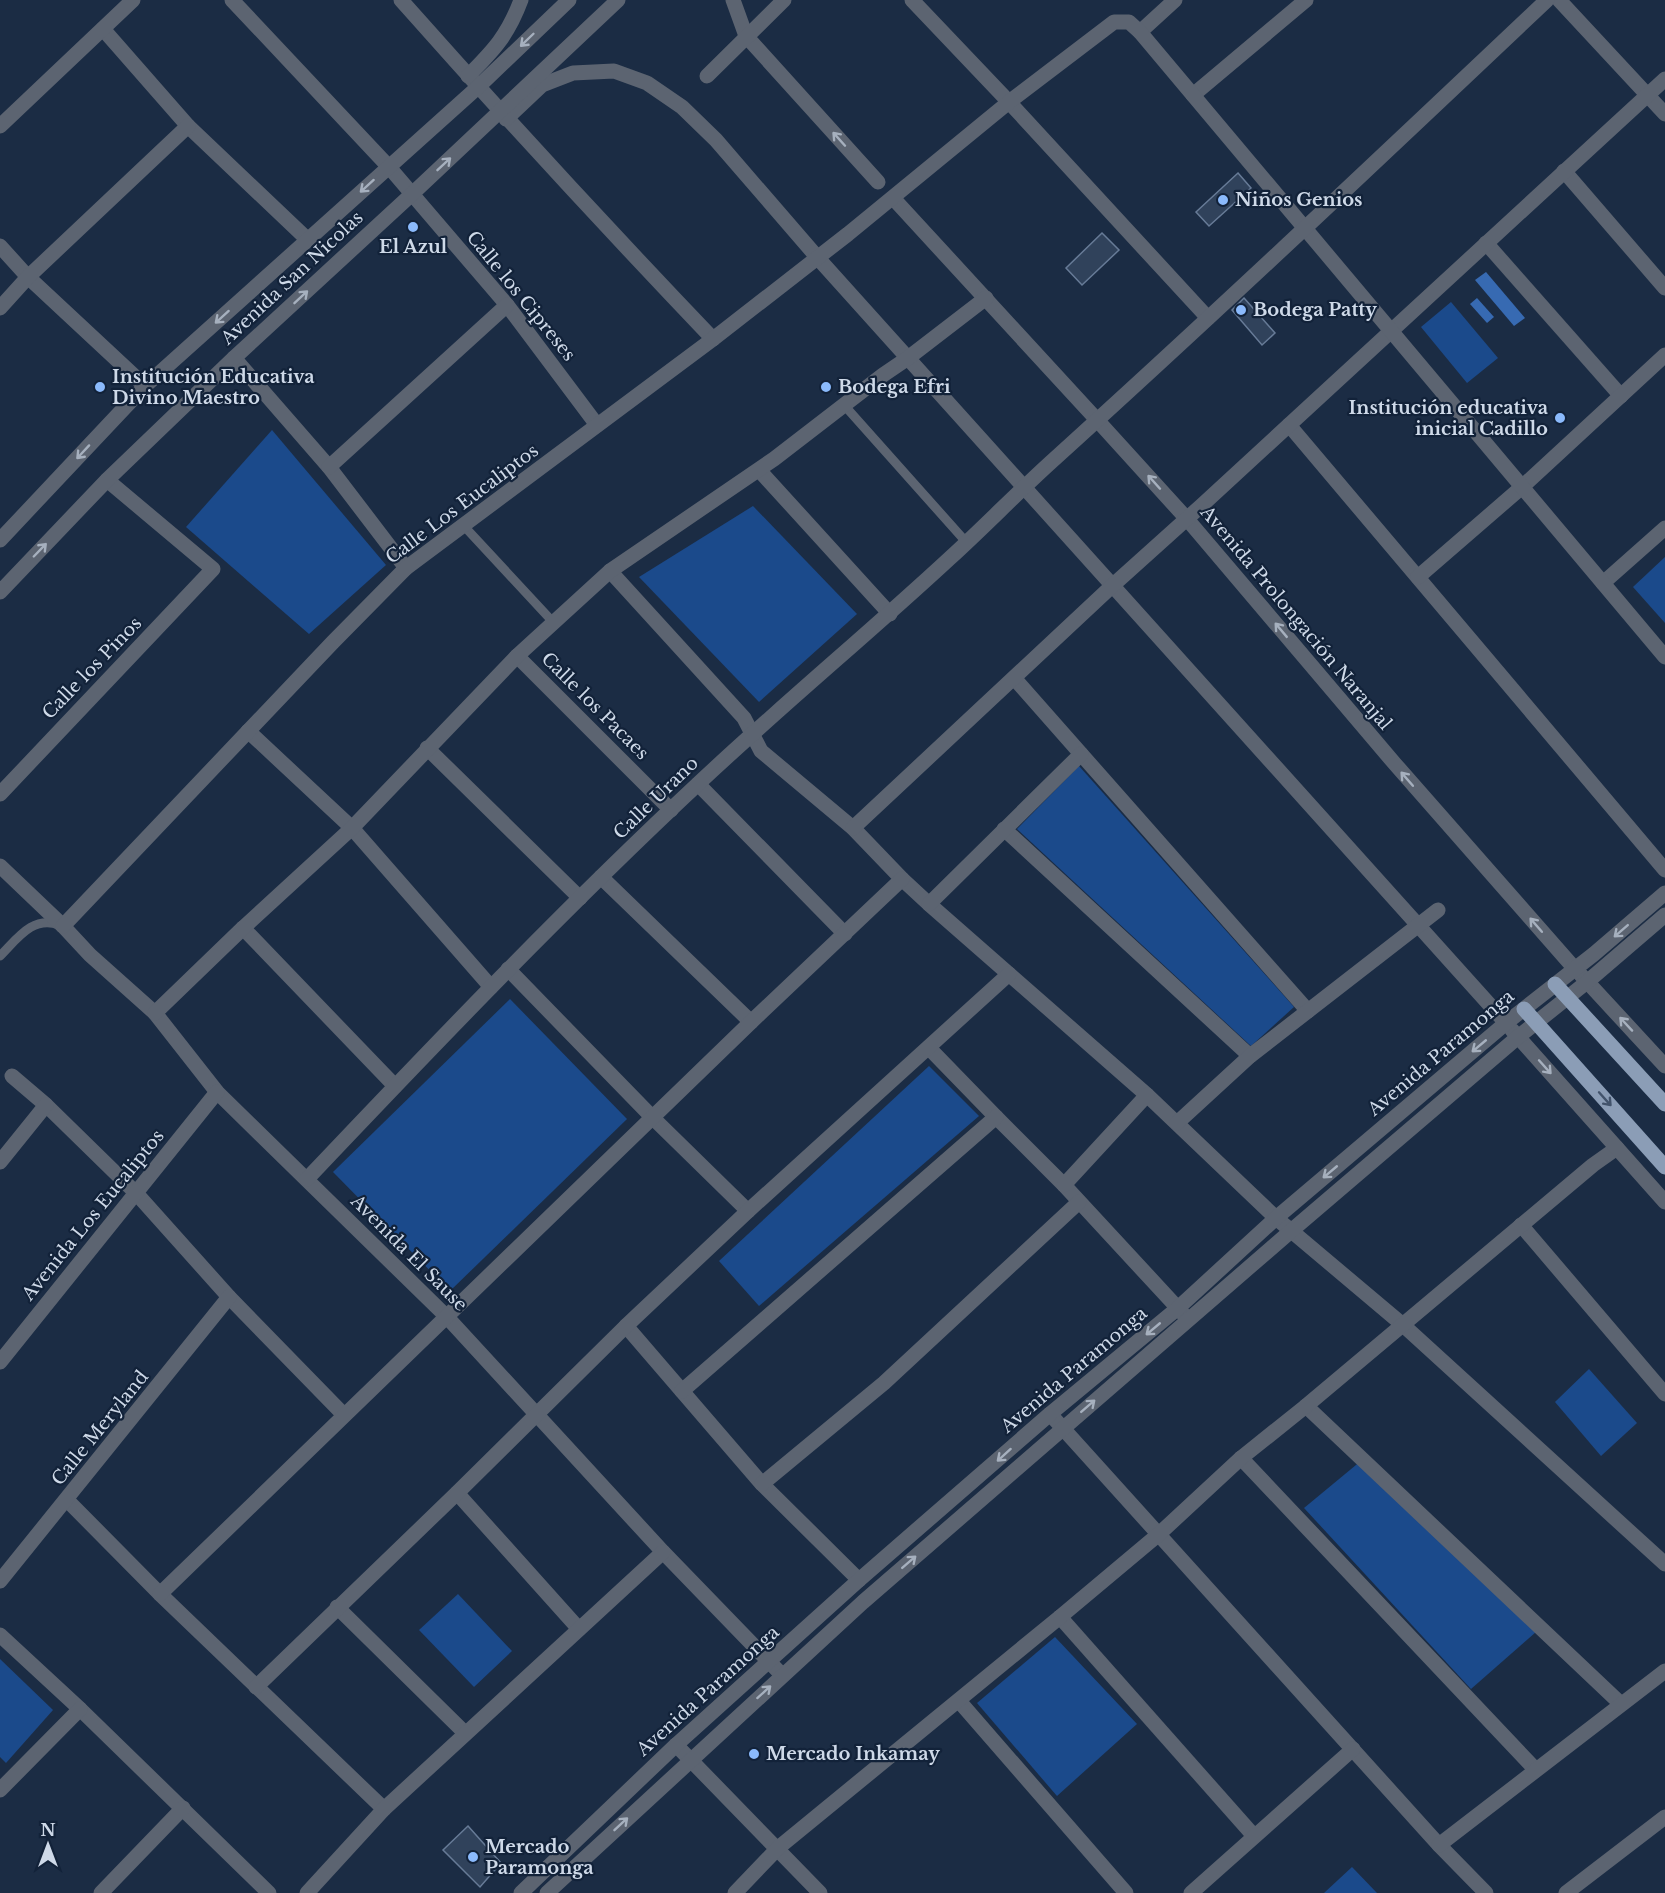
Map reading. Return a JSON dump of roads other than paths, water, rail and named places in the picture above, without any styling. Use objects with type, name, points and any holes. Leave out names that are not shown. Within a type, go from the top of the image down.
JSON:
[{"type":"main road","points":[[1554,984],[1665,1104]]},
{"type":"main road","points":[[1524,1009],[1665,1167]]},
{"type":"street","points":[[0,126],[133,0]]},
{"type":"street","name":"Calle los Cipreses","points":[[232,0],[389,167],[507,305],[597,425]]},
{"type":"street","points":[[401,0],[503,116],[713,339]]},
{"type":"street","points":[[473,82],[512,22],[521,0]]},
{"type":"street","name":"Avenida San Nicolas","points":[[0,540],[145,386],[389,167],[473,82],[569,0]]},
{"type":"street","name":"Avenida San Nicolas","points":[[0,592],[107,480],[234,358],[412,194],[503,116],[618,0]]},
{"type":"street","points":[[733,0],[747,36],[878,182]]},
{"type":"street","points":[[707,76],[784,0]]},
{"type":"street","points":[[912,0],[1208,318]]},
{"type":"street","points":[[1193,95],[1306,0]]},
{"type":"street","name":"Calle Urano","points":[[307,1179],[508,969],[698,784],[753,733],[890,615],[1547,0]]},
{"type":"street","points":[[1559,0],[1665,114]]},
{"type":"street","points":[[1166,3],[1140,32],[1665,657]]},
{"type":"street","name":"Calle Los Eucaliptos","points":[[63,926],[406,568],[713,339],[849,234],[1009,102],[1114,22],[1129,22],[1140,32]]},
{"type":"street","points":[[103,28],[188,126],[308,239]]},
{"type":"street","points":[[503,116],[543,85],[573,73],[614,71],[647,83],[682,107],[716,140],[817,257],[1665,1202]]},
{"type":"street","points":[[853,828],[1112,586],[1665,79]]},
{"type":"street","points":[[0,308],[28,277],[188,126]]},
{"type":"street","points":[[1564,171],[1665,288]]},
{"type":"street","name":"Avenida Prolongación Naranjal","points":[[893,198],[1187,519],[1395,764],[1575,969],[1665,1066]]},
{"type":"street","points":[[1486,243],[1621,396]]},
{"type":"street","points":[[0,246],[28,277],[145,386]]},
{"type":"street","points":[[155,1013],[352,828],[517,656],[610,571],[759,470],[986,298]]},
{"type":"street","points":[[329,467],[507,305]]},
{"type":"street","points":[[1418,578],[1522,487],[1665,355]]},
{"type":"street","points":[[234,358],[329,467],[406,568]]},
{"type":"street","points":[[1289,425],[1665,870]]},
{"type":"street","points":[[759,470],[890,615]]},
{"type":"street","name":"Calle los Pinos","points":[[0,794],[213,569],[107,480]]},
{"type":"street","points":[[1603,583],[1665,528]]},
{"type":"street","points":[[610,571],[744,718],[761,751],[853,828],[929,904],[1147,1095],[1276,1218],[1403,1325],[1665,1564]]},
{"type":"street","name":"Calle los Pacaes","points":[[517,656],[671,810]]},
{"type":"street","points":[[1014,678],[1308,1011]]},
{"type":"street","points":[[248,731],[352,828],[491,987]]},
{"type":"street","points":[[427,748],[580,898]]},
{"type":"street","points":[[929,904],[1081,754]]},
{"type":"street","points":[[698,784],[845,934]]},
{"type":"street","points":[[1004,830],[1250,1056]]},
{"type":"street","name":"Avenida El Sause","points":[[0,866],[90,955],[155,1013],[217,1092],[446,1316],[663,1552],[782,1675]]},
{"type":"street","points":[[602,877],[751,1022]]},
{"type":"street","points":[[160,1594],[751,1022],[902,879]]},
{"type":"street","name":"Avenida Paramonga","points":[[521,1893],[676,1745],[859,1580],[1050,1414],[1178,1308],[1276,1218],[1506,1023],[1594,954],[1665,892]]},
{"type":"street","points":[[1177,1123],[1250,1056],[1438,910]]},
{"type":"street","name":"Avenida Paramonga","points":[[549,1891],[782,1675],[1063,1427],[1518,1037],[1665,915]]},
{"type":"street","points":[[243,928],[396,1086]]},
{"type":"street","points":[[508,969],[653,1118],[748,1211]]},
{"type":"street","points":[[256,1687],[626,1326],[748,1211],[1009,974]]},
{"type":"street","points":[[929,1048],[1064,1185],[1188,1319]]},
{"type":"street","points":[[12,1076],[46,1105],[136,1193],[229,1297],[344,1415]]},
{"type":"street","name":"Avenida Los Eucaliptos","points":[[0,1362],[217,1092]]},
{"type":"street","points":[[1064,1185],[1147,1095]]},
{"type":"street","points":[[0,1162],[46,1105]]},
{"type":"street","points":[[682,1391],[996,1117]]},
{"type":"street","points":[[735,1893],[778,1848],[1159,1534],[1240,1458],[1617,1148]]},
{"type":"street","points":[[762,1484],[884,1383],[1079,1202]]},
{"type":"street","points":[[1521,1225],[1665,1394]]},
{"type":"street","name":"Calle Meryland","points":[[0,1581],[229,1297]]},
{"type":"street","points":[[626,1326],[762,1484],[859,1580]]},
{"type":"street","points":[[1306,1406],[1621,1704]]},
{"type":"street","points":[[1050,1414],[1439,1845],[1486,1893]]},
{"type":"street","points":[[1240,1458],[1535,1769]]},
{"type":"street","points":[[457,1493],[579,1629]]},
{"type":"street","points":[[67,1500],[160,1594],[384,1809]]},
{"type":"street","points":[[307,1893],[384,1809],[663,1552]]},
{"type":"street","points":[[337,1607],[465,1733]]},
{"type":"street","points":[[1060,1617],[1254,1836]]},
{"type":"street","points":[[0,1635],[80,1709],[269,1893]]},
{"type":"street","points":[[1439,1845],[1665,1671]]},
{"type":"street","points":[[959,1701],[1126,1893]]},
{"type":"street","points":[[0,1790],[80,1709]]},
{"type":"street","points":[[676,1745],[820,1893]]},
{"type":"street","points":[[1191,1893],[1353,1749]]},
{"type":"street","points":[[101,1893],[183,1808]]},
{"type":"street","points":[[1576,1890],[1665,1817]]},
{"type":"street","points":[[539,1874],[549,1891]]},
{"type":"lane","points":[[844,405],[967,543]]},
{"type":"lane","points":[[463,525],[553,622]]},
{"type":"lane","points":[[0,956],[36,924],[53,922],[63,926]]},
{"type":"place","name":"Niños Genios","points":[[1223,200]]},
{"type":"place","name":"El Azul","points":[[413,227]]},
{"type":"place","name":"Bodega Patty","points":[[1241,310]]},
{"type":"place","name":"Institución Educativa Divino Maestro","points":[[100,387]]},
{"type":"place","name":"Bodega Efri","points":[[826,387]]},
{"type":"place","name":"Institución educativa inicial Cadillo","points":[[1560,418]]},
{"type":"place","name":"Mercado Inkamay","points":[[754,1754]]},
{"type":"place","name":"Mercado Paramonga","points":[[473,1857]]}]
